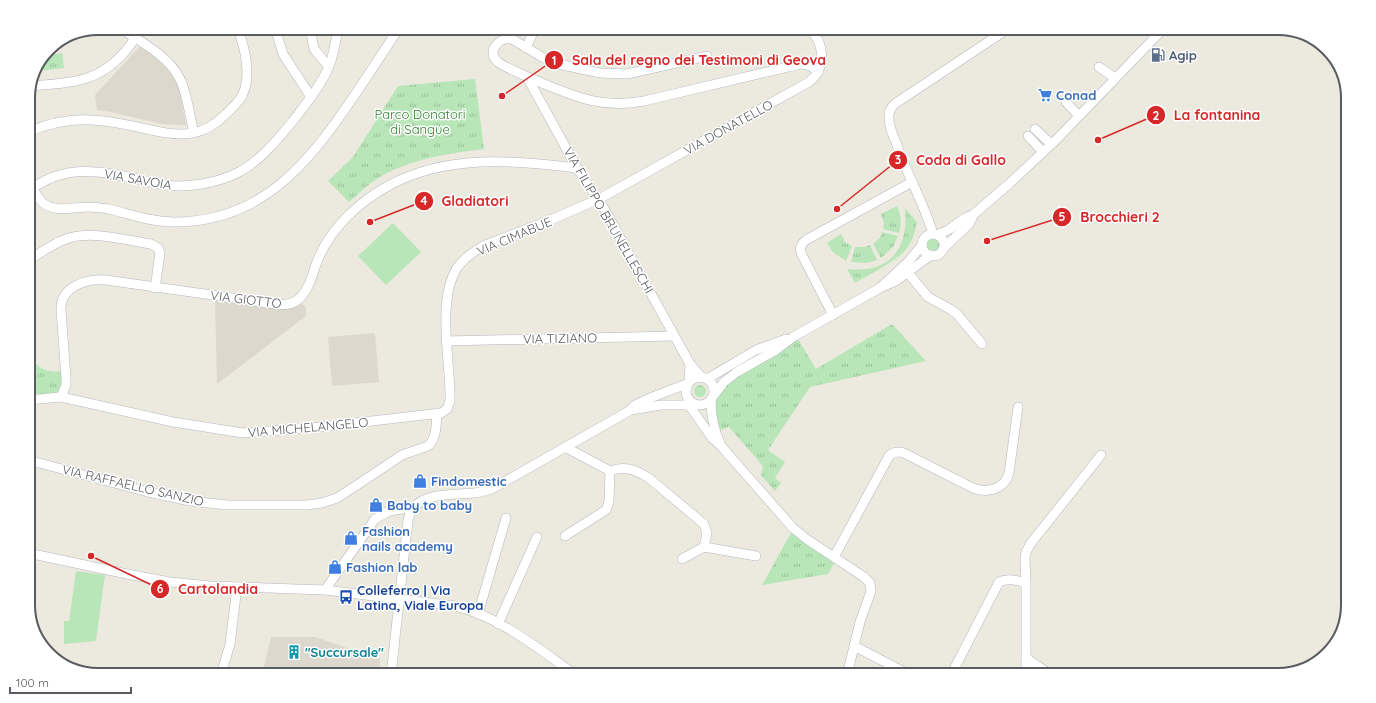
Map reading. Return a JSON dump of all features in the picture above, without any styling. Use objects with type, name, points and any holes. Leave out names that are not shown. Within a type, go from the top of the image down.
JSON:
[{"type":"street","points":[[130,35],[160,55],[170,65],[180,79],[194,133]]},
{"type":"street","points":[[36,85],[75,81],[91,77],[117,60],[136,35]]},
{"type":"street","points":[[35,130],[60,122],[91,119],[112,121],[168,134],[194,133],[210,127],[220,120],[235,105],[244,91],[246,58],[240,35]]},
{"type":"street","points":[[277,35],[283,54],[310,97]]},
{"type":"street","points":[[311,35],[314,49],[329,67]]},
{"type":"street","name":"VIA SAVOIA","points":[[35,187],[56,176],[81,171],[107,172],[157,184],[172,186],[197,185],[224,178],[245,168],[265,152],[287,128],[310,97],[329,67],[337,35]]},
{"type":"street","points":[[35,195],[43,203],[52,207],[102,208],[159,221],[175,222],[204,220],[240,209],[259,200],[275,189],[316,150],[394,35]]},
{"type":"street","points":[[526,48],[532,35]]},
{"type":"street","points":[[707,56],[638,72],[615,74],[590,72],[558,64],[526,48],[512,39],[503,39],[497,44],[494,51],[494,55],[498,62],[527,77],[585,99],[607,104],[623,104],[644,101],[801,64],[811,66],[818,72],[822,53],[819,43],[814,35]]},
{"type":"street","points":[[944,248],[943,240],[935,234],[912,182],[890,128],[889,116],[892,107],[999,35]]},
{"type":"street","points":[[880,288],[909,261],[922,245],[926,236],[947,230],[974,214],[1043,152],[1116,78],[1155,35]]},
{"type":"street","points":[[1099,67],[1116,78]]},
{"type":"street","name":"VIA DONATELLO","points":[[599,199],[806,84],[814,78],[818,72]]},
{"type":"street","name":"VIA FILIPPO BRUNELLESCHI","points":[[527,77],[578,168],[599,199],[690,364],[704,378]]},
{"type":"street","points":[[1066,102],[1078,116]]},
{"type":"street","points":[[1036,129],[1051,144]]},
{"type":"street","points":[[1028,136],[1043,152]]},
{"type":"street","name":"VIA GIOTTO","points":[[61,397],[66,382],[61,305],[65,293],[81,283],[100,280],[274,304],[291,303],[298,300],[306,291],[323,250],[337,228],[366,200],[382,189],[402,179],[435,168],[475,162],[518,162],[578,168]]},
{"type":"street","points":[[833,315],[802,255],[800,249],[802,244],[806,240],[912,182]]},
{"type":"street","name":"VIA CIMABUE","points":[[437,413],[447,409],[450,401],[446,341],[447,310],[450,287],[456,270],[466,258],[478,249],[599,199]]},
{"type":"street","points":[[629,411],[661,405],[704,404],[712,397],[724,382],[734,374],[776,350],[793,337],[880,288],[896,281],[931,255],[939,254],[964,229],[974,214]]},
{"type":"street","points":[[35,256],[60,242],[78,236],[96,236],[151,244],[158,248],[160,253],[155,288]]},
{"type":"street","points":[[922,245],[925,252],[931,255]]},
{"type":"street","points":[[908,273],[928,296],[954,312],[982,344]]},
{"type":"street","name":"VIA TIZIANO","points":[[446,341],[674,336]]},
{"type":"street","points":[[392,668],[408,520],[414,507],[420,502],[432,496],[476,493],[490,489],[629,411],[643,401],[689,383],[697,378],[704,378],[756,350],[793,337]]},
{"type":"street","points":[[690,364],[689,383],[686,390],[690,404],[712,438],[721,446],[789,525],[804,538],[864,577],[871,585],[871,594],[860,622],[849,668]]},
{"type":"street","points":[[704,378],[713,386],[711,414],[721,446]]},
{"type":"street","points":[[35,399],[61,397]]},
{"type":"street","name":"VIA MICHELANGELO","points":[[61,397],[168,422],[242,433],[320,427],[437,413]]},
{"type":"street","points":[[834,557],[889,456],[894,453],[904,453],[976,489],[990,490],[1001,486],[1009,473],[1018,407]]},
{"type":"street","name":"VIA RAFFAELLO SANZIO","points":[[35,462],[190,501],[235,505],[307,505],[322,503],[337,498],[402,455],[428,446],[435,435],[437,413]]},
{"type":"street","points":[[565,447],[610,471],[619,468],[630,468],[640,473],[650,479],[704,524],[708,533],[704,546],[682,560]]},
{"type":"street","points":[[1026,668],[1025,558],[1029,546],[1101,455]]},
{"type":"street","points":[[565,536],[606,510],[609,502],[610,471]]},
{"type":"street","points":[[325,590],[375,519],[390,511],[414,507]]},
{"type":"street","points":[[478,614],[506,518]]},
{"type":"street","points":[[498,624],[537,537]]},
{"type":"street","points":[[704,546],[756,556]]},
{"type":"street","points":[[35,554],[146,578],[185,584],[325,590],[450,605],[478,614],[498,624],[526,640],[566,668]]},
{"type":"street","points":[[955,668],[997,584],[1000,581],[1007,580],[1026,583]]},
{"type":"street","points":[[223,668],[231,639],[237,587]]},
{"type":"street","points":[[854,646],[896,668]]},
{"type":"street","points":[[1026,658],[1041,668]]},
{"type":"shaded area","points":[[142,44],[159,57],[178,81],[186,125],[162,124],[97,110],[95,95]]},
{"type":"shaded area","points":[[215,299],[300,301],[306,308],[306,316],[217,384]]},
{"type":"shaded area","points":[[375,333],[379,382],[332,386],[328,337]]},
{"type":"shaded area","points":[[271,637],[315,637],[380,659],[379,668],[264,668]]},
{"type":"green space","points":[[62,53],[64,68],[42,71],[46,63],[54,54]]},
{"type":"green space","name":"Parco Donatori di Sangue","points":[[475,79],[484,149],[453,153],[408,164],[380,177],[349,202],[328,181],[353,157],[398,86]]},
{"type":"green space","points":[[897,206],[901,220],[899,233],[883,229],[884,223],[881,214]]},
{"type":"green space","points":[[905,208],[917,222],[914,236],[909,245],[891,262],[855,283],[847,269],[875,267],[885,263],[894,256],[900,247],[904,236]]},
{"type":"green space","points":[[393,223],[421,252],[386,285],[358,256]]},
{"type":"green space","points":[[882,232],[898,236],[893,247],[881,258],[873,244],[880,238]]},
{"type":"green space","points":[[841,234],[845,242],[852,246],[846,261],[833,252],[827,243]]},
{"type":"green space","points":[[934,238],[939,240],[941,245],[939,250],[934,252],[929,250],[927,245],[929,240]]},
{"type":"green space","points":[[870,245],[877,260],[866,263],[851,262],[855,247],[865,247]]},
{"type":"green space","points":[[892,324],[926,361],[810,387],[768,450],[785,462],[775,478],[781,483],[775,491],[761,475],[763,466],[729,427],[721,430],[718,424],[715,408],[721,387],[798,339],[816,369]]},
{"type":"green space","points":[[35,363],[47,370],[56,372],[61,371],[62,377],[58,392],[35,395]]},
{"type":"green space","points":[[702,385],[705,386],[705,396],[698,397],[695,396],[694,389],[695,386]]},
{"type":"green space","points":[[791,533],[835,562],[828,574],[762,585]]},
{"type":"green space","points":[[76,571],[105,575],[96,641],[64,644],[64,621],[69,621]]},
{"type":"place","name":"Agip","points":[[1158,55]]},
{"type":"place","name":"Conad","points":[[1045,95]]},
{"type":"place","name":"Sala del regno dei Testimoni di Geova","points":[[502,96]]},
{"type":"place","name":"La fontanina","points":[[1098,140]]},
{"type":"place","name":"Coda di Gallo","points":[[837,209]]},
{"type":"place","name":"Gladiatori","points":[[370,222]]},
{"type":"place","name":"Brocchieri 2","points":[[987,241]]},
{"type":"place","name":"Findomestic","points":[[420,481]]},
{"type":"place","name":"Baby to baby","points":[[376,505]]},
{"type":"place","name":"Fashion nails academy","points":[[351,538]]},
{"type":"place","name":"Cartolandia","points":[[91,556]]},
{"type":"place","name":"Fashion lab","points":[[335,567]]},
{"type":"place","name":"Colleferro | Via Latina, Viale Europa","points":[[346,597]]},
{"type":"place","name":"\"Succursale\"","points":[[294,652]]}]
